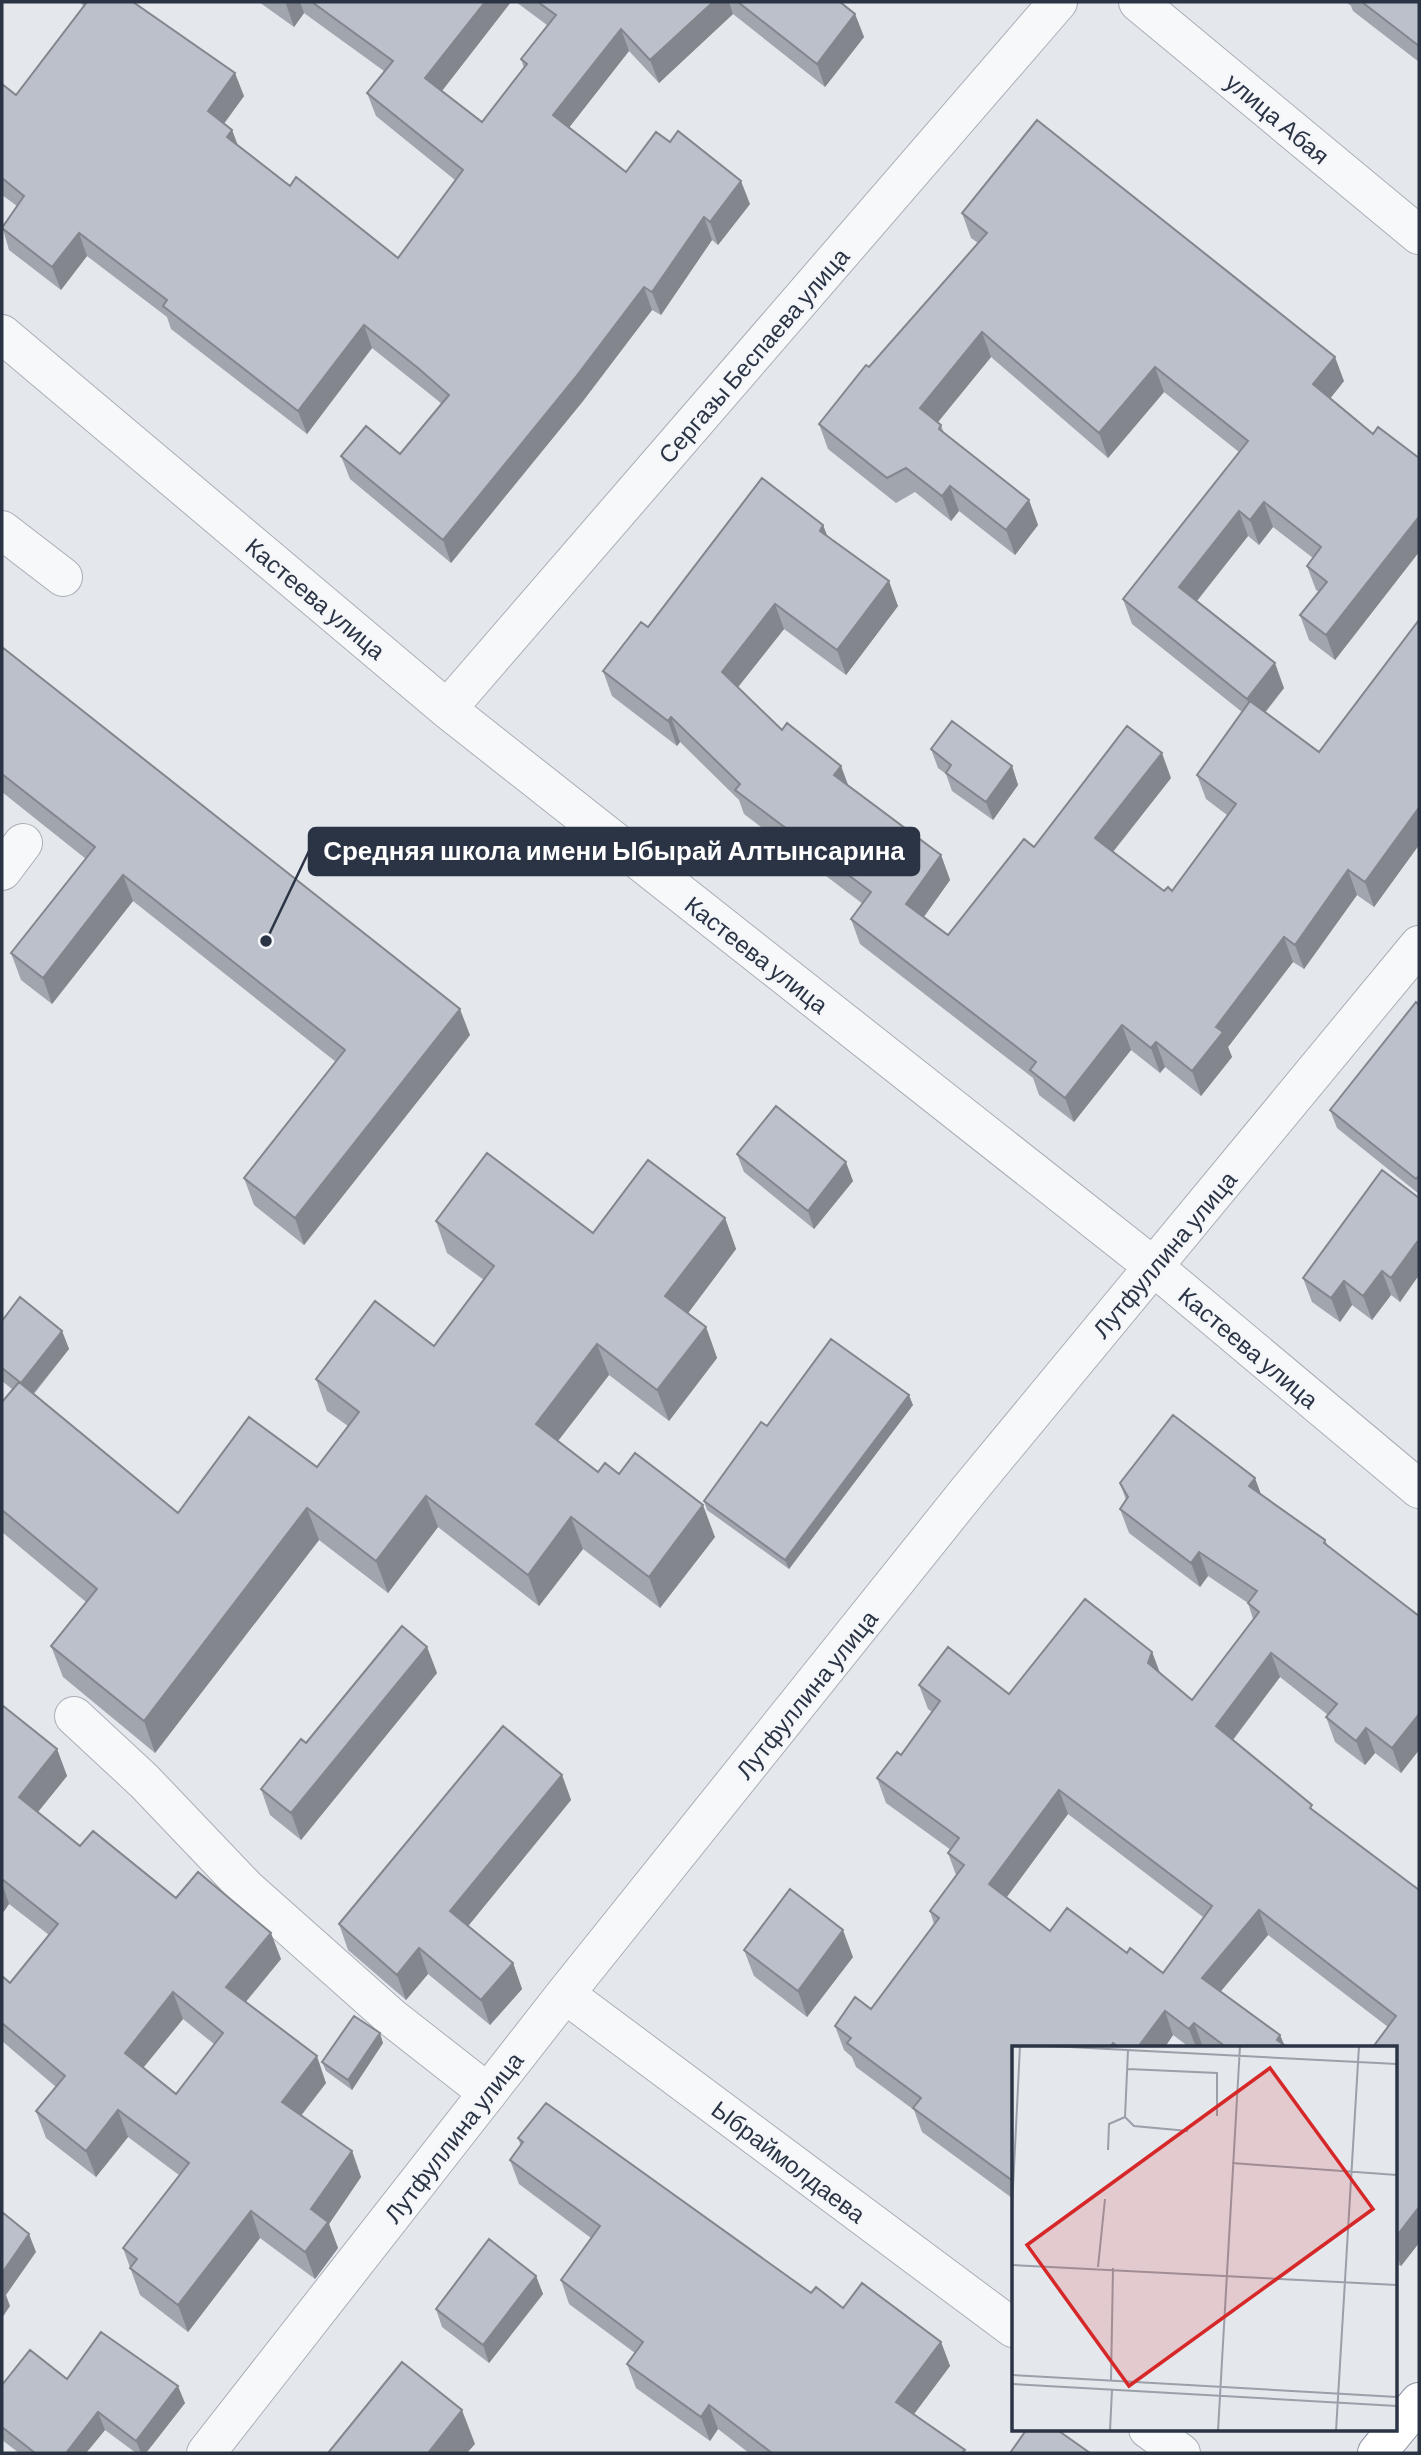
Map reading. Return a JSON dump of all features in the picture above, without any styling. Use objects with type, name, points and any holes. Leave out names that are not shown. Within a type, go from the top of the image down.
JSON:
[{"type":"highway","points":[[1396,2430],[1419,2402]]},
{"type":"highway","points":[[1377,2453],[1396,2430]]},
{"type":"street","name":"Сергазы Беспаева улица","points":[[447,709],[1058,2]]},
{"type":"street","name":"улица Абая","points":[[1138,2],[1419,235]]},
{"type":"street","name":"Кастеева улица","points":[[2,334],[447,709],[1154,1267],[1419,1489]]},
{"type":"street","points":[[2,530],[63,577]]},
{"type":"street","name":"Лутфуллина улица","points":[[206,2453],[565,1994],[968,1491],[1419,945]]},
{"type":"street","points":[[74,1716],[144,1781],[247,1889],[391,2017],[488,2093]]},
{"type":"street","name":"Ыбраймолдаева","points":[[565,1994],[1012,2327]]},
{"type":"street","points":[[1149,2430],[1181,2453]]},
{"type":"building","points":[[87,2],[133,2],[235,73],[208,111],[232,130],[227,137],[290,186],[296,177],[398,258],[463,170],[367,93],[393,61],[312,2],[485,2],[425,78],[482,122],[527,64],[521,59],[556,15],[538,2],[713,2],[650,60],[621,29],[553,115],[626,172],[656,132],[670,142],[678,131],[741,181],[710,222],[704,217],[652,292],[644,287],[575,378],[443,540],[341,456],[366,426],[400,454],[449,395],[364,325],[298,411],[163,306],[167,300],[79,233],[52,267],[2,228],[24,196],[2,178],[2,84],[16,95]]},
{"type":"building","points":[[738,2],[840,2],[855,14],[817,64]]},
{"type":"building","points":[[1362,2],[1419,2],[1419,46]]},
{"type":"building","points":[[1037,120],[1335,357],[1313,384],[1373,434],[1378,427],[1419,458],[1419,519],[1326,635],[1300,615],[1327,582],[1307,566],[1321,547],[1264,502],[1250,520],[1239,511],[1179,587],[1275,663],[1247,699],[1123,599],[1248,441],[1155,367],[1099,433],[982,332],[920,408],[941,425],[939,429],[1029,500],[1006,530],[950,486],[942,496],[906,468],[887,478],[819,424],[866,365],[869,367],[987,233],[962,213]]},
{"type":"building","points":[[762,478],[823,525],[820,531],[889,581],[837,650],[775,604],[722,672],[782,730],[787,723],[841,766],[834,775],[941,855],[906,904],[948,935],[1024,839],[1034,847],[1127,726],[1162,753],[1095,838],[1164,891],[1168,887],[1172,891],[1236,804],[1197,775],[1250,701],[1319,752],[1419,620],[1419,810],[1365,882],[1348,870],[1295,945],[1284,937],[1216,1027],[1223,1032],[1192,1071],[1156,1042],[1151,1048],[1122,1025],[1065,1098],[1030,1070],[1036,1062],[851,919],[871,892],[735,790],[740,784],[671,717],[668,721],[603,671],[641,622],[648,627]]},
{"type":"building","points":[[2,647],[460,1009],[295,1218],[244,1178],[345,1050],[123,875],[43,978],[11,953],[95,847],[2,774]]},
{"type":"building","points":[[952,721],[1012,766],[986,802],[946,773],[951,765],[931,749]]},
{"type":"building","points":[[1416,1002],[1419,1005],[1419,1176],[1416,1179],[1330,1110]]},
{"type":"building","points":[[776,1106],[846,1162],[808,1211],[737,1154]]},
{"type":"building","points":[[487,1153],[593,1233],[648,1160],[725,1218],[665,1296],[706,1327],[657,1390],[597,1344],[536,1424],[598,1472],[605,1463],[619,1474],[635,1453],[703,1505],[649,1577],[571,1517],[528,1575],[426,1496],[376,1561],[307,1508],[144,1721],[51,1646],[97,1589],[2,1510],[2,1402],[19,1382],[178,1513],[249,1417],[317,1467],[359,1412],[316,1379],[375,1301],[434,1346],[494,1266],[436,1221]]},
{"type":"building","points":[[1382,1170],[1419,1198],[1419,1244],[1417,1242],[1391,1278],[1382,1271],[1363,1296],[1344,1281],[1331,1298],[1303,1278]]},
{"type":"building","points":[[20,1297],[62,1331],[21,1383],[2,1368],[2,1321]]},
{"type":"building","points":[[831,1339],[909,1395],[785,1560],[704,1501],[761,1422],[767,1426]]},
{"type":"building","points":[[1173,1415],[1255,1478],[1249,1486],[1325,1540],[1324,1543],[1419,1616],[1419,1714],[1392,1748],[1366,1728],[1356,1741],[1326,1717],[1337,1704],[1271,1653],[1216,1726],[1312,1805],[1310,1808],[1419,1890],[1419,2207],[1396,2237],[1396,2046],[1374,2046],[1396,2016],[1259,1910],[1202,1978],[1280,2035],[1277,2040],[1286,2046],[1225,2046],[1194,2023],[1189,2029],[1165,2011],[1139,2046],[1118,2046],[1113,2043],[1111,2046],[1012,2046],[1012,2180],[913,2108],[921,2098],[847,2043],[851,2038],[835,2026],[855,1997],[871,2009],[939,1918],[930,1911],[964,1865],[948,1853],[959,1838],[877,1778],[897,1752],[901,1755],[940,1701],[919,1685],[948,1647],[1009,1694],[1085,1599],[1152,1652],[1148,1663],[1192,1700],[1259,1612],[1248,1603],[1257,1591],[1199,1552],[1191,1563],[1120,1509],[1128,1497],[1120,1483]],"holes":[[[1059,1790],[1212,1906],[1163,1973],[1130,1948],[1127,1953],[1067,1908],[1050,1931],[989,1884]]]},
{"type":"building","points":[[402,1626],[427,1647],[291,1813],[261,1789],[301,1739],[306,1743]]},
{"type":"building","points":[[2,1705],[57,1749],[19,1797],[80,1846],[93,1831],[176,1898],[198,1872],[271,1933],[226,1987],[317,2056],[282,2102],[352,2151],[311,2209],[328,2222],[305,2252],[251,2211],[178,2305],[130,2268],[137,2259],[123,2248],[189,2163],[118,2110],[86,2151],[36,2111],[65,2076],[2,2023],[2,1976],[10,1983],[58,1924],[2,1879]],"holes":[[[173,1992],[223,2033],[176,2094],[125,2053]]]},
{"type":"building","points":[[503,1726],[562,1775],[450,1911],[513,1963],[481,2000],[419,1948],[397,1975],[339,1924]]},
{"type":"building","points":[[790,1889],[843,1930],[798,1991],[744,1950]]},
{"type":"building","points":[[354,2016],[380,2033],[348,2080],[322,2062]]},
{"type":"building","points":[[546,2103],[811,2293],[816,2287],[843,2308],[862,2283],[941,2342],[896,2402],[965,2450],[962,2453],[772,2453],[709,2405],[701,2417],[627,2364],[643,2342],[561,2280],[600,2226],[510,2160],[523,2142],[518,2138]]},
{"type":"building","points":[[2,2212],[29,2234],[2,2273]]},
{"type":"building","points":[[489,2239],[536,2276],[483,2345],[436,2309]]},
{"type":"building","points":[[101,2332],[178,2386],[136,2441],[98,2412],[66,2453],[35,2453],[2,2427],[2,2385],[30,2350],[67,2379]]},
{"type":"building","points":[[402,2362],[462,2410],[428,2453],[328,2453]]},
{"type":"building","points":[[1026,2430],[1057,2430],[1090,2453],[1010,2453]]},
{"type":"place","name":"Средняя школа имени Ыбырай Алтынсарина","points":[[266,941]]}]
